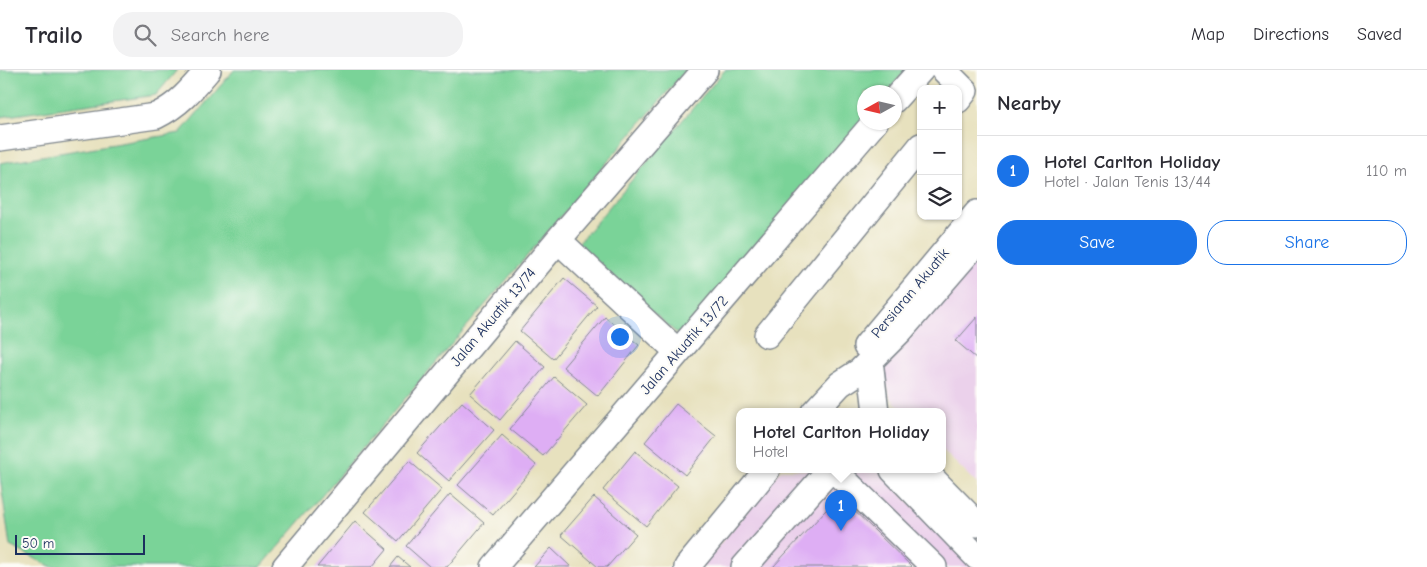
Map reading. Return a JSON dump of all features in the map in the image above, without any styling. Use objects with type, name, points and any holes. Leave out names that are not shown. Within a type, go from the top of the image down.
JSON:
[{"type":"street","points":[[0,138],[156,116],[184,98],[208,70]]},
{"type":"street","name":"Jalan Akuatik 13/74","points":[[285,567],[558,240],[705,70]]},
{"type":"street","points":[[902,91],[921,70]]},
{"type":"street","points":[[944,70],[967,94]]},
{"type":"street","name":"Jalan Akuatik 13/72","points":[[494,567],[869,130]]},
{"type":"street","points":[[767,335],[917,151]]},
{"type":"street","name":"Persiaran Akuatik","points":[[833,397],[852,362],[977,213]]},
{"type":"street","points":[[558,240],[678,352]]},
{"type":"street","name":"Persiaran Akuatik","points":[[833,397],[900,331],[977,242]]},
{"type":"street","points":[[870,360],[876,408]]},
{"type":"street","points":[[833,397],[859,408]]},
{"type":"street","points":[[687,567],[765,473]]},
{"type":"street","points":[[744,567],[826,474],[829,473]]},
{"type":"street","points":[[838,473],[934,567]]},
{"type":"street","points":[[896,473],[977,558],[971,567]]},
{"type":"street","points":[[927,473],[977,524]]},
{"type":"shaded area","points":[[977,256],[977,484],[946,453],[946,408],[901,408],[890,397],[881,365]]},
{"type":"shaded area","points":[[779,473],[881,473],[972,567],[701,567]]},
{"type":"green space","points":[[0,70],[177,70],[156,95],[0,117]]},
{"type":"green space","points":[[234,70],[686,70],[261,567],[52,567],[10,546],[0,477],[0,163],[180,133]]},
{"type":"green space","points":[[725,70],[906,70],[893,85],[857,85],[857,127],[680,336],[576,246]]},
{"type":"building","points":[[564,278],[597,306],[553,359],[520,331]]},
{"type":"building","points":[[605,317],[639,345],[598,396],[563,367]]},
{"type":"building","points":[[977,317],[977,359],[956,341]]},
{"type":"building","points":[[515,341],[545,367],[500,420],[470,394]]},
{"type":"building","points":[[554,377],[587,405],[543,456],[510,429]]},
{"type":"building","points":[[462,402],[494,430],[449,481],[417,453]]},
{"type":"building","points":[[676,404],[716,436],[685,475],[645,442]]},
{"type":"building","points":[[502,435],[536,465],[493,515],[458,485]]},
{"type":"building","points":[[635,451],[678,486],[646,526],[603,490]]},
{"type":"building","points":[[409,461],[442,489],[398,541],[365,512]]},
{"type":"building","points":[[450,494],[484,523],[447,567],[430,567],[406,546]]},
{"type":"building","points":[[839,496],[912,567],[773,567]]},
{"type":"building","points":[[594,497],[636,534],[607,567],[598,567],[561,535]]},
{"type":"building","points":[[355,521],[387,549],[372,567],[317,567]]},
{"type":"building","points":[[551,548],[571,567],[534,567]]},
{"type":"building","points":[[398,557],[410,567],[390,567]]},
{"type":"place","name":"Hotel Carlton Holiday","points":[[841,531]]}]
